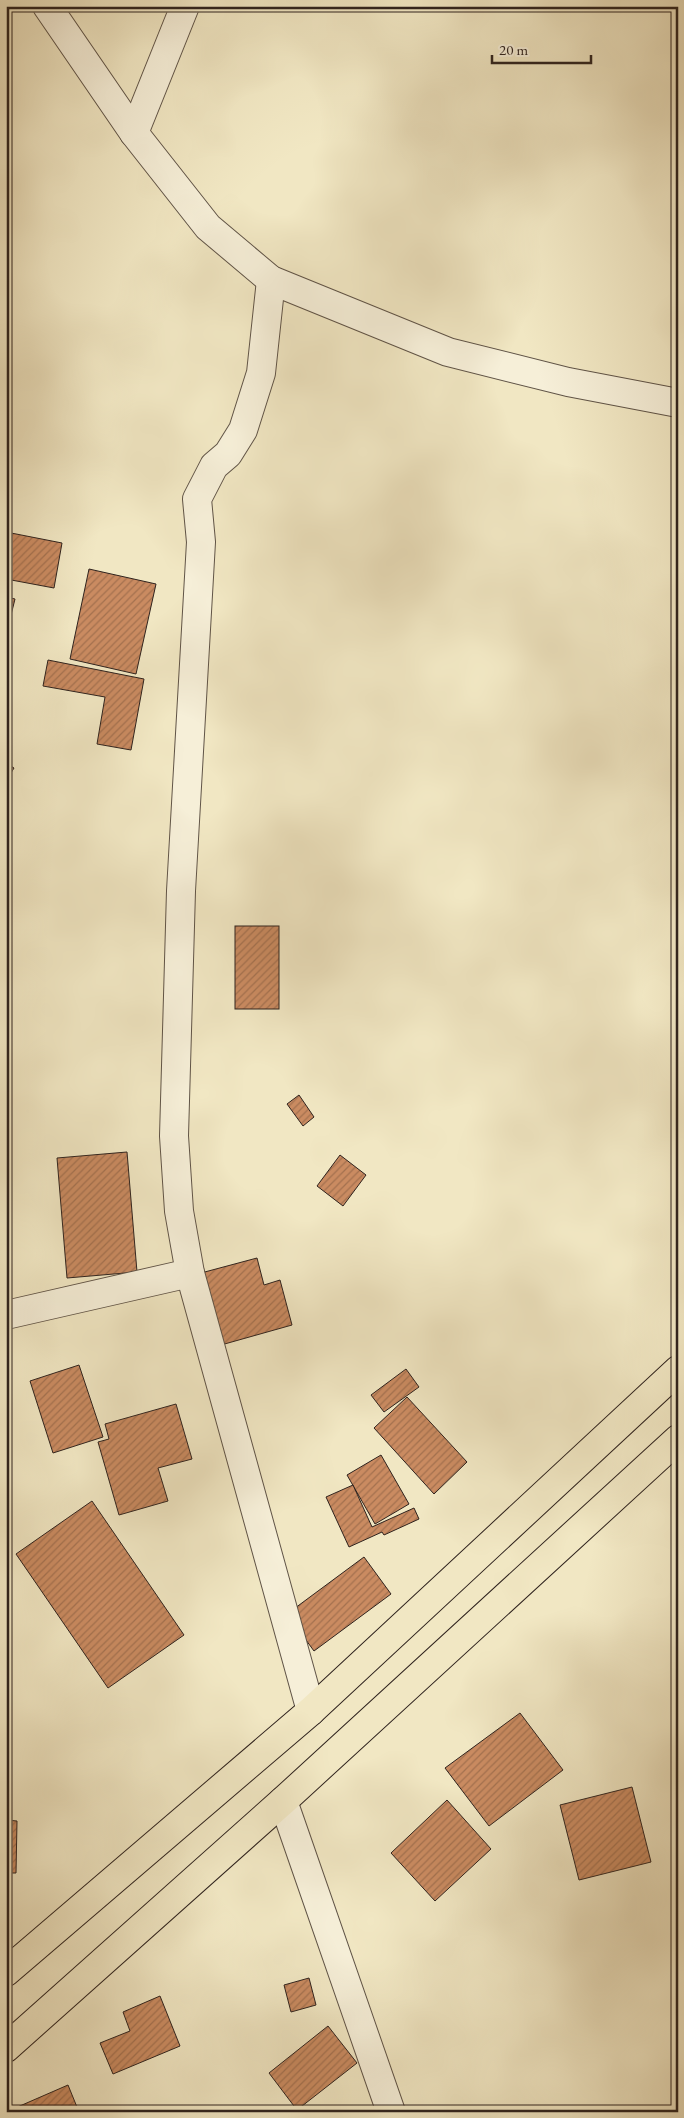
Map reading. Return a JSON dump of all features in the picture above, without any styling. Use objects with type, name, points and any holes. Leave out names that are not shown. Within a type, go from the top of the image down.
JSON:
[{"type":"highway","points":[[6,1972],[311,1711],[678,1370]]},
{"type":"highway","points":[[6,2048],[283,1801],[678,1440]]},
{"type":"street","points":[[48,6],[134,133],[208,227],[271,280],[448,352],[568,382],[678,403]]},
{"type":"street","points":[[134,133],[185,6]]},
{"type":"street","points":[[271,280],[261,373],[243,430],[228,454],[214,466],[198,499],[201,542],[180,891],[174,1136],[179,1211],[190,1273],[311,1711]]},
{"type":"street","points":[[6,1316],[190,1273]]},
{"type":"street","points":[[283,1801],[391,2112]]},
{"type":"building","points":[[6,532],[62,543],[54,588],[6,579]]},
{"type":"building","points":[[89,569],[156,584],[136,674],[70,659]]},
{"type":"building","points":[[6,597],[15,599],[8,627],[6,627]]},
{"type":"building","points":[[48,660],[144,679],[131,750],[97,744],[105,697],[43,686]]},
{"type":"building","points":[[6,763],[14,768],[6,781]]},
{"type":"building","points":[[235,926],[279,926],[279,1009],[235,1009]]},
{"type":"building","points":[[299,1095],[314,1117],[303,1126],[287,1104]]},
{"type":"building","points":[[127,1152],[137,1272],[67,1278],[57,1158]]},
{"type":"building","points":[[340,1155],[366,1175],[343,1206],[317,1186]]},
{"type":"building","points":[[257,1258],[264,1285],[280,1280],[292,1325],[221,1345],[201,1273]]},
{"type":"building","points":[[79,1365],[103,1437],[53,1453],[30,1381]]},
{"type":"building","points":[[406,1369],[419,1387],[384,1412],[371,1395]]},
{"type":"building","points":[[407,1397],[467,1462],[434,1494],[374,1428]]},
{"type":"building","points":[[176,1404],[192,1459],[158,1468],[168,1501],[119,1515],[98,1442],[109,1439],[105,1424]]},
{"type":"building","points":[[381,1455],[409,1504],[375,1524],[347,1475]]},
{"type":"building","points":[[353,1485],[372,1527],[414,1508],[419,1519],[384,1535],[382,1532],[349,1547],[326,1497]]},
{"type":"building","points":[[92,1501],[184,1635],[108,1688],[16,1554]]},
{"type":"building","points":[[364,1557],[391,1594],[314,1651],[287,1614]]},
{"type":"building","points":[[520,1713],[563,1770],[489,1826],[445,1768]]},
{"type":"building","points":[[632,1787],[651,1862],[579,1880],[560,1805]]},
{"type":"building","points":[[447,1800],[491,1849],[435,1901],[391,1853]]},
{"type":"building","points":[[6,1820],[17,1821],[16,1873],[6,1873]]},
{"type":"building","points":[[309,1978],[316,2005],[291,2012],[284,1985]]},
{"type":"building","points":[[160,1996],[180,2046],[113,2074],[100,2043],[130,2031],[123,2012]]},
{"type":"building","points":[[328,2026],[357,2063],[297,2110],[269,2073]]},
{"type":"building","points":[[68,2085],[79,2112],[6,2112]]}]
